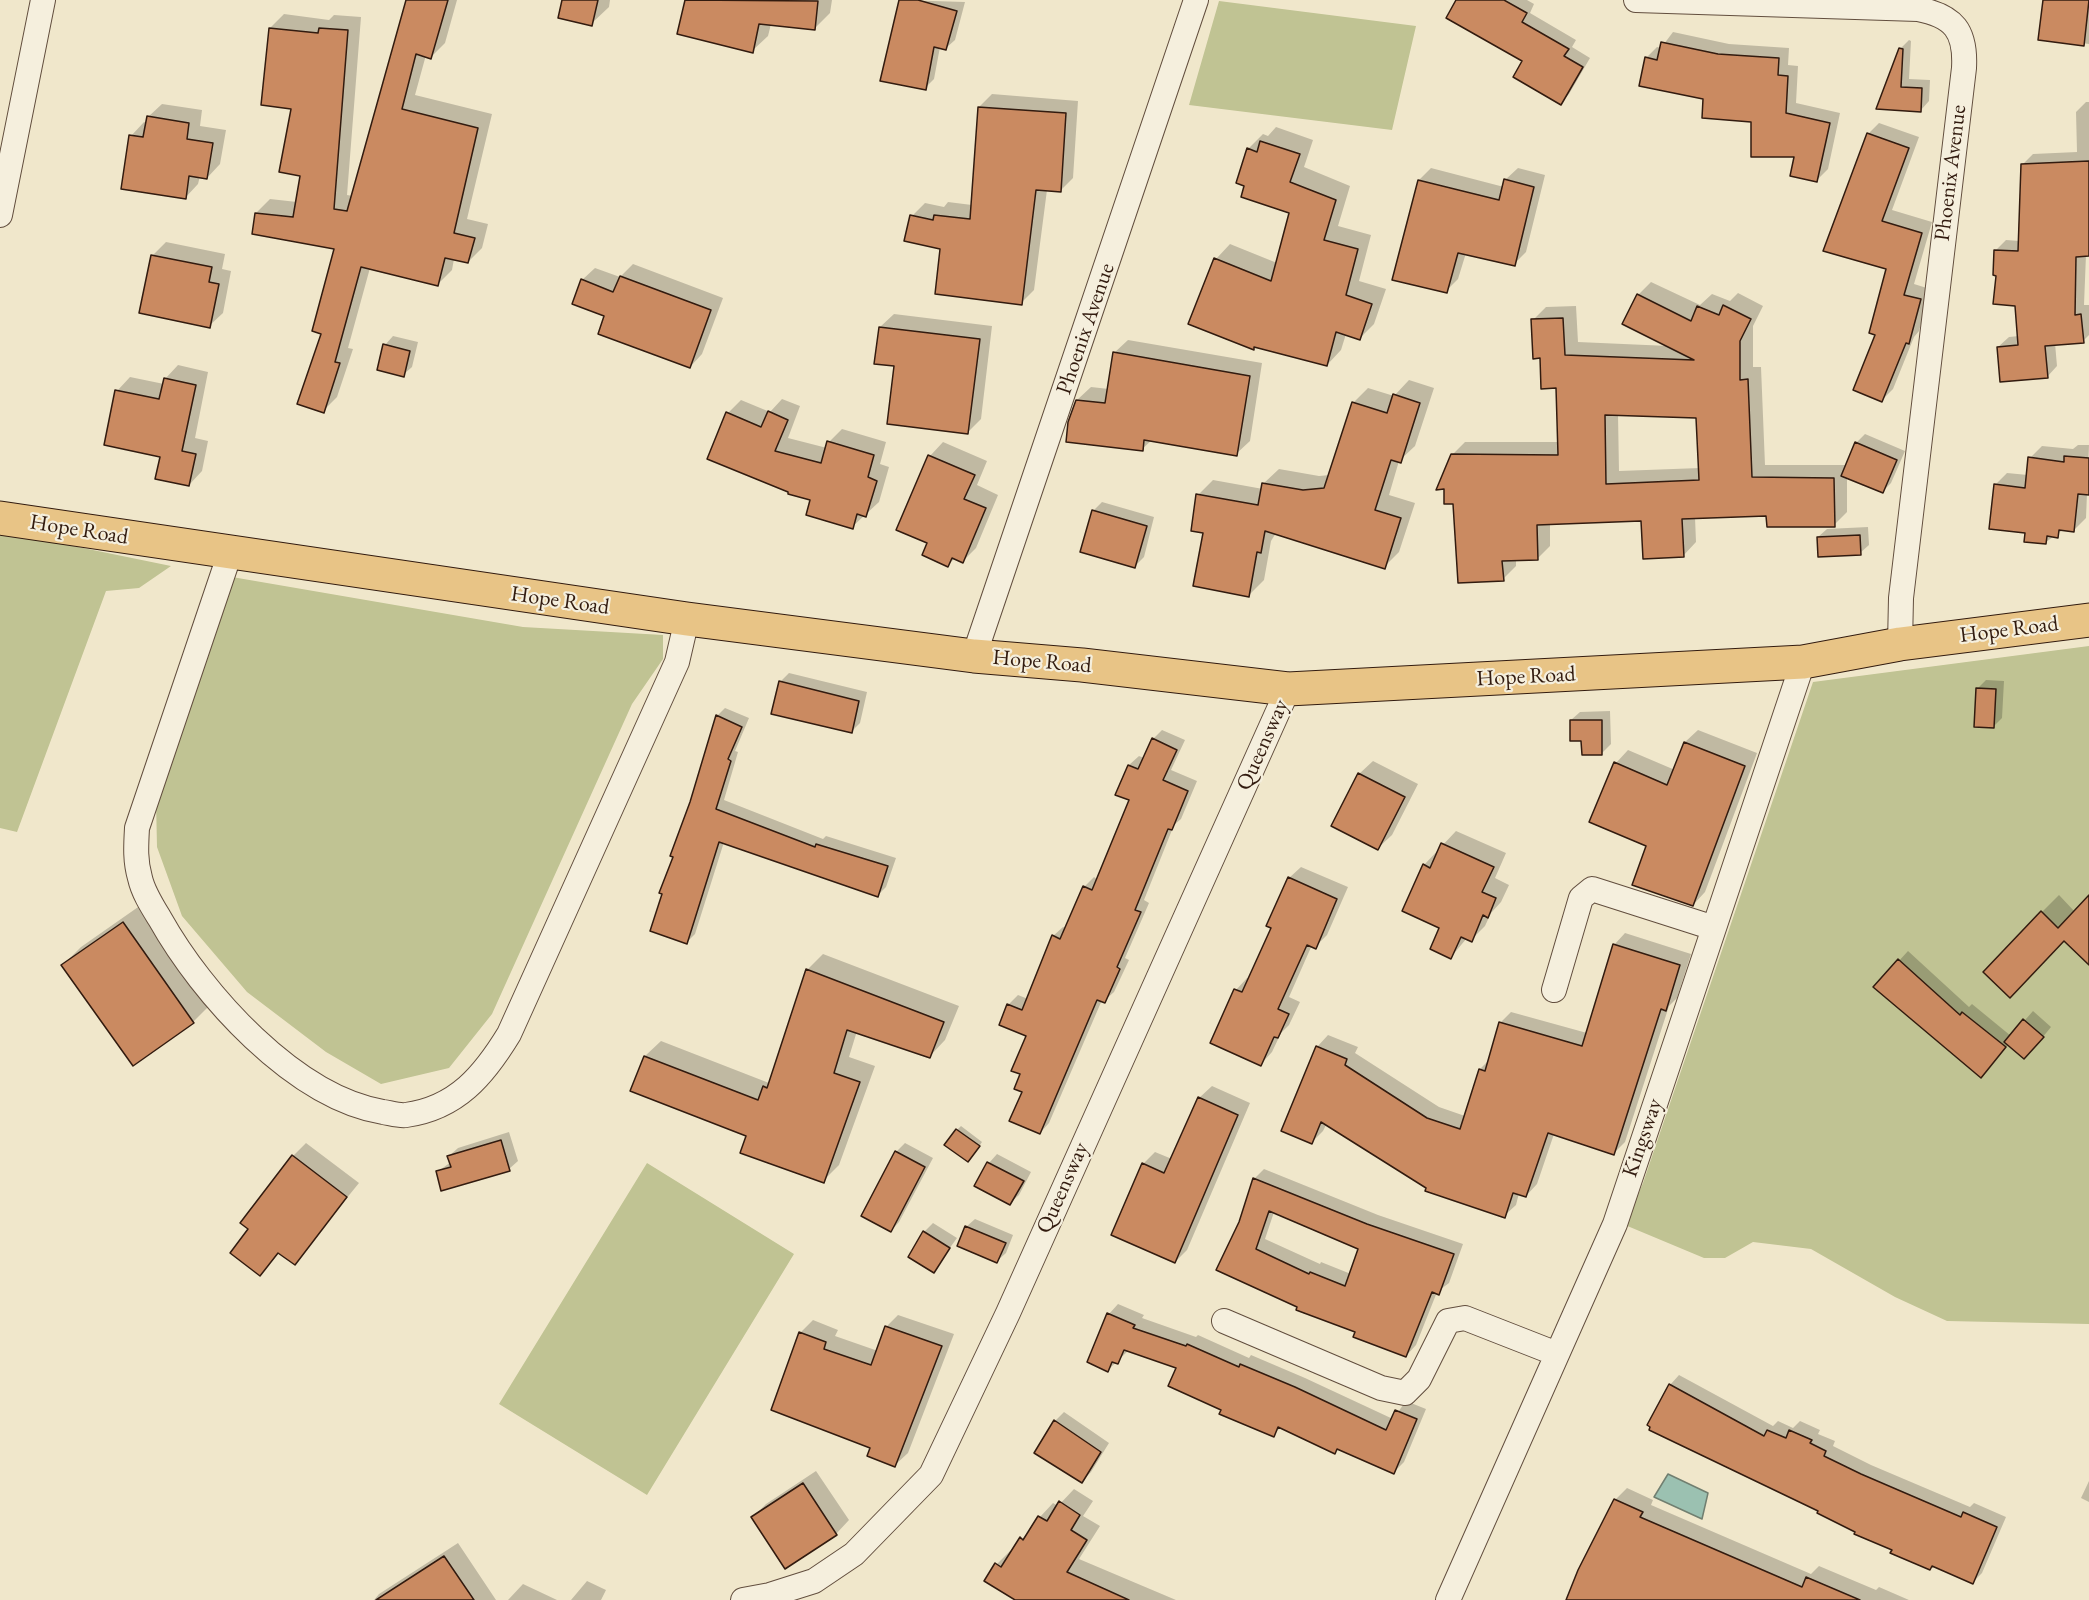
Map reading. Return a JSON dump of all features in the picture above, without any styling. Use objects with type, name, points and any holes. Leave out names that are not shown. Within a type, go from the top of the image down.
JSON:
[{"type":"main road","name":"Hope Road","points":[[0,518],[687,619],[974,656],[1288,689],[1803,662],[1900,644],[2089,620]]},
{"type":"street","points":[[0,215],[42,0]]},
{"type":"street","name":"Phoenix Avenue","points":[[974,656],[1196,0]]},
{"type":"street","name":"Phoenix Avenue","points":[[1636,0],[1918,9],[1936,13],[1948,19],[1963,41],[1964,68],[1901,598],[1900,644]]},
{"type":"street","points":[[230,553],[137,828],[135,856],[140,880],[176,948],[201,982],[265,1047],[298,1074],[334,1097],[370,1110],[404,1116],[458,1096],[487,1069],[509,1034],[677,662],[687,619]]},
{"type":"street","name":"Kingsway","points":[[1448,1600],[1615,1224],[1803,662]]},
{"type":"street","name":"Queensway","points":[[743,1600],[770,1595],[814,1581],[854,1554],[931,1475],[1008,1313],[1288,689]]},
{"type":"street","points":[[1554,990],[1581,898],[1592,889],[1714,928]]},
{"type":"street","points":[[1224,1321],[1381,1388],[1405,1393],[1419,1380],[1448,1321],[1465,1318],[1557,1354]]},
{"type":"shaded area","points":[[1219,1],[1416,26],[1392,130],[1189,105]]},
{"type":"shaded area","points":[[0,531],[171,566],[139,588],[106,591],[17,832],[0,828]]},
{"type":"shaded area","points":[[232,577],[523,627],[663,635],[663,659],[632,704],[492,1014],[449,1068],[381,1084],[326,1052],[247,992],[182,916],[157,847],[156,800]]},
{"type":"shaded area","points":[[2089,646],[2089,1324],[1947,1321],[1895,1297],[1811,1249],[1753,1242],[1725,1258],[1704,1258],[1625,1225],[1643,1183],[1813,682]]},
{"type":"shaded area","points":[[647,1163],[794,1254],[647,1495],[499,1404]]},
{"type":"shaded area","points":[[1668,1474],[1708,1493],[1702,1519],[1654,1497]]},
{"type":"building","points":[[406,0],[448,0],[431,59],[416,54],[402,109],[478,128],[454,233],[475,238],[468,263],[445,258],[438,286],[361,267],[335,362],[340,363],[324,413],[297,404],[321,334],[312,331],[334,249],[252,234],[255,213],[293,217],[300,176],[279,172],[291,109],[261,105],[269,28],[318,33],[319,28],[348,30],[334,209],[347,211]]},
{"type":"building","points":[[562,0],[598,0],[592,26],[558,18]]},
{"type":"building","points":[[685,0],[818,1],[815,30],[759,24],[753,53],[677,34]]},
{"type":"building","points":[[899,0],[918,0],[957,11],[946,50],[934,47],[926,90],[880,81]]},
{"type":"building","points":[[1456,0],[1504,0],[1527,13],[1522,22],[1569,49],[1564,56],[1583,67],[1561,105],[1513,77],[1522,61],[1446,18]]},
{"type":"building","points":[[2043,0],[2089,0],[2084,46],[2038,40]]},
{"type":"building","points":[[1661,42],[1718,54],[1779,58],[1778,75],[1788,76],[1786,113],[1830,123],[1817,182],[1790,176],[1794,157],[1751,157],[1751,122],[1702,118],[1703,99],[1639,86],[1645,57],[1657,60]]},
{"type":"building","points":[[1899,48],[1903,49],[1901,87],[1922,88],[1921,112],[1876,109]]},
{"type":"building","points":[[978,107],[1066,113],[1061,192],[1036,190],[1022,305],[935,294],[940,249],[904,241],[910,215],[933,220],[934,215],[970,219]]},
{"type":"building","points":[[147,116],[189,123],[187,139],[213,143],[207,179],[189,176],[186,199],[121,189],[129,135],[143,137]]},
{"type":"building","points":[[1867,133],[1909,148],[1882,221],[1922,233],[1904,295],[1921,299],[1909,344],[1906,343],[1882,402],[1853,390],[1875,335],[1869,333],[1886,269],[1823,251]]},
{"type":"building","points":[[1260,141],[1300,154],[1290,182],[1336,200],[1324,240],[1358,249],[1346,295],[1372,304],[1360,340],[1336,332],[1327,366],[1254,347],[1254,350],[1188,324],[1214,258],[1271,281],[1289,213],[1241,197],[1244,186],[1236,183],[1247,148],[1257,152]]},
{"type":"building","points":[[2089,161],[2089,256],[2076,257],[2075,315],[2081,314],[2084,343],[2045,346],[2048,378],[2000,382],[1997,347],[2018,345],[2015,306],[1993,304],[1996,276],[1993,275],[1994,250],[2018,251],[2021,164]]},
{"type":"building","points":[[1504,179],[1534,187],[1515,266],[1458,253],[1447,293],[1392,280],[1418,180],[1499,200]]},
{"type":"building","points":[[151,255],[212,267],[209,282],[219,284],[210,328],[139,313]]},
{"type":"building","points":[[620,276],[711,310],[690,368],[598,334],[604,316],[572,304],[581,279],[613,292]]},
{"type":"building","points":[[1637,294],[1691,321],[1697,306],[1719,315],[1723,305],[1751,319],[1740,341],[1740,380],[1748,379],[1752,477],[1834,478],[1835,527],[1767,527],[1766,516],[1682,519],[1684,557],[1643,559],[1641,521],[1537,525],[1538,560],[1502,561],[1504,581],[1458,583],[1453,504],[1444,504],[1444,489],[1436,490],[1451,454],[1558,455],[1556,388],[1541,389],[1540,358],[1533,359],[1531,319],[1563,318],[1565,355],[1694,360],[1622,324]],"holes":[[[1605,415],[1696,418],[1699,480],[1606,484]]]},
{"type":"building","points":[[879,327],[980,339],[968,434],[887,424],[894,366],[874,364]]},
{"type":"building","points":[[383,344],[410,351],[404,377],[377,370]]},
{"type":"building","points":[[1113,352],[1250,376],[1237,456],[1144,440],[1143,451],[1066,442],[1068,422],[1076,400],[1105,403]]},
{"type":"building","points":[[164,378],[196,385],[182,451],[196,454],[189,486],[155,479],[160,457],[104,445],[115,390],[159,399]]},
{"type":"building","points":[[1393,394],[1420,403],[1401,463],[1391,460],[1375,510],[1401,518],[1385,569],[1265,531],[1261,553],[1257,552],[1249,597],[1193,586],[1203,533],[1191,531],[1196,494],[1258,505],[1262,483],[1303,490],[1324,488],[1352,402],[1387,413]]},
{"type":"building","points":[[768,411],[788,420],[775,451],[821,463],[827,441],[874,455],[868,477],[877,481],[866,517],[857,514],[853,529],[806,515],[810,500],[788,494],[788,492],[707,459],[726,412],[761,427]]},
{"type":"building","points":[[1855,442],[1897,460],[1883,493],[1841,476]]},
{"type":"building","points":[[928,455],[975,475],[964,499],[986,508],[963,563],[952,558],[948,567],[922,555],[927,543],[896,530]]},
{"type":"building","points":[[2064,456],[2089,458],[2089,495],[2078,494],[2074,532],[2059,530],[2058,538],[2047,536],[2046,544],[2024,542],[2025,533],[1989,529],[1994,484],[2025,488],[2028,457],[2064,462]]},
{"type":"building","points":[[1092,510],[1147,526],[1135,568],[1080,552]]},
{"type":"building","points":[[1860,535],[1861,555],[1818,557],[1817,537]]},
{"type":"building","points":[[779,681],[859,701],[852,733],[771,714]]},
{"type":"building","points":[[1976,688],[1996,689],[1994,728],[1974,727]]},
{"type":"building","points":[[716,715],[742,727],[728,759],[731,761],[716,809],[815,847],[816,844],[888,866],[878,897],[719,842],[687,944],[650,931],[662,894],[659,893],[673,857],[670,856],[690,802]]},
{"type":"building","points":[[1570,720],[1602,720],[1602,755],[1582,755],[1581,741],[1570,741]]},
{"type":"building","points":[[1152,738],[1177,750],[1163,780],[1188,791],[1172,830],[1168,829],[1135,910],[1141,912],[1117,967],[1120,969],[1105,1003],[1097,1000],[1040,1134],[1009,1121],[1022,1092],[1014,1089],[1020,1074],[1011,1071],[1026,1036],[999,1025],[1007,1004],[1022,1010],[1052,935],[1060,939],[1083,886],[1092,890],[1129,800],[1115,795],[1128,765],[1138,769]]},
{"type":"building","points":[[1684,742],[1745,766],[1693,906],[1632,885],[1646,846],[1589,822],[1614,762],[1667,785]]},
{"type":"building","points":[[1358,773],[1405,797],[1378,850],[1331,826]]},
{"type":"building","points":[[1441,843],[1494,867],[1482,892],[1496,898],[1488,918],[1483,915],[1472,942],[1461,937],[1451,959],[1430,949],[1439,928],[1402,911],[1423,864],[1430,868]]},
{"type":"building","points":[[1288,877],[1337,899],[1316,949],[1307,945],[1278,1009],[1289,1014],[1278,1038],[1274,1037],[1261,1066],[1210,1043],[1234,989],[1242,992],[1271,928],[1266,926]]},
{"type":"building","points":[[2089,895],[2089,965],[2064,941],[2010,998],[1983,972],[2041,911],[2058,928]]},
{"type":"building","points":[[123,922],[194,1023],[133,1066],[61,965]]},
{"type":"building","points":[[1613,944],[1680,965],[1666,1011],[1661,1009],[1614,1155],[1548,1133],[1526,1197],[1513,1193],[1505,1218],[1425,1191],[1426,1188],[1321,1122],[1312,1144],[1281,1131],[1316,1046],[1347,1059],[1345,1065],[1427,1118],[1460,1129],[1479,1069],[1485,1071],[1499,1022],[1582,1046]]},
{"type":"building","points":[[1898,959],[1960,1015],[1962,1012],[2006,1047],[1981,1078],[1873,987]]},
{"type":"building","points":[[806,969],[944,1022],[930,1058],[847,1030],[834,1073],[860,1082],[824,1183],[740,1153],[746,1136],[630,1091],[644,1056],[758,1100],[763,1086],[767,1088]]},
{"type":"building","points":[[2023,1019],[2044,1037],[2024,1059],[2004,1042]]},
{"type":"building","points":[[1198,1097],[1238,1115],[1175,1263],[1111,1235],[1142,1163],[1164,1173]]},
{"type":"building","points":[[956,1129],[980,1146],[968,1162],[944,1145]]},
{"type":"building","points":[[501,1140],[510,1171],[441,1191],[436,1171],[451,1167],[447,1156]]},
{"type":"building","points":[[895,1151],[925,1167],[891,1232],[861,1216]]},
{"type":"building","points":[[292,1155],[347,1197],[295,1265],[278,1253],[260,1276],[230,1253],[248,1229],[240,1223]]},
{"type":"building","points":[[987,1162],[1024,1181],[1010,1205],[974,1186]]},
{"type":"building","points":[[1253,1178],[1367,1224],[1454,1254],[1439,1295],[1432,1292],[1406,1357],[1353,1337],[1355,1332],[1296,1310],[1297,1307],[1216,1270],[1239,1222]],"holes":[[[1269,1211],[1358,1249],[1345,1286],[1310,1272],[1309,1274],[1256,1249]]]},
{"type":"building","points":[[965,1226],[1006,1243],[997,1263],[957,1246]]},
{"type":"building","points":[[923,1231],[950,1248],[934,1273],[908,1257]]},
{"type":"building","points":[[1107,1313],[1135,1325],[1133,1328],[1186,1346],[1187,1344],[1239,1367],[1240,1364],[1295,1387],[1386,1430],[1395,1410],[1417,1419],[1394,1474],[1337,1449],[1335,1454],[1278,1427],[1274,1437],[1219,1414],[1221,1410],[1168,1386],[1176,1368],[1124,1350],[1118,1364],[1112,1362],[1108,1372],[1087,1362]]},
{"type":"building","points":[[885,1326],[942,1346],[895,1467],[867,1456],[870,1448],[771,1410],[799,1332],[826,1342],[824,1349],[871,1365]]},
{"type":"building","points":[[1669,1384],[1764,1436],[1767,1430],[1786,1438],[1789,1430],[1812,1440],[1810,1443],[1826,1451],[1824,1456],[1861,1474],[1961,1517],[1963,1512],[1997,1527],[1973,1584],[1932,1566],[1930,1570],[1890,1553],[1892,1550],[1854,1534],[1855,1532],[1817,1513],[1818,1511],[1649,1430],[1650,1427],[1647,1425]]},
{"type":"building","points":[[1054,1420],[1101,1452],[1082,1483],[1034,1453]]},
{"type":"building","points":[[803,1483],[837,1535],[785,1569],[751,1517]]},
{"type":"building","points":[[1614,1499],[1643,1512],[1640,1517],[1802,1587],[1806,1577],[1860,1600],[1566,1600],[1578,1570]]},
{"type":"building","points":[[1059,1501],[1080,1515],[1071,1530],[1087,1540],[1067,1572],[1129,1600],[1015,1600],[984,1581],[995,1563],[1001,1567],[1020,1537],[1023,1540],[1038,1516],[1047,1521]]},
{"type":"building","points":[[444,1556],[474,1600],[376,1600]]}]
